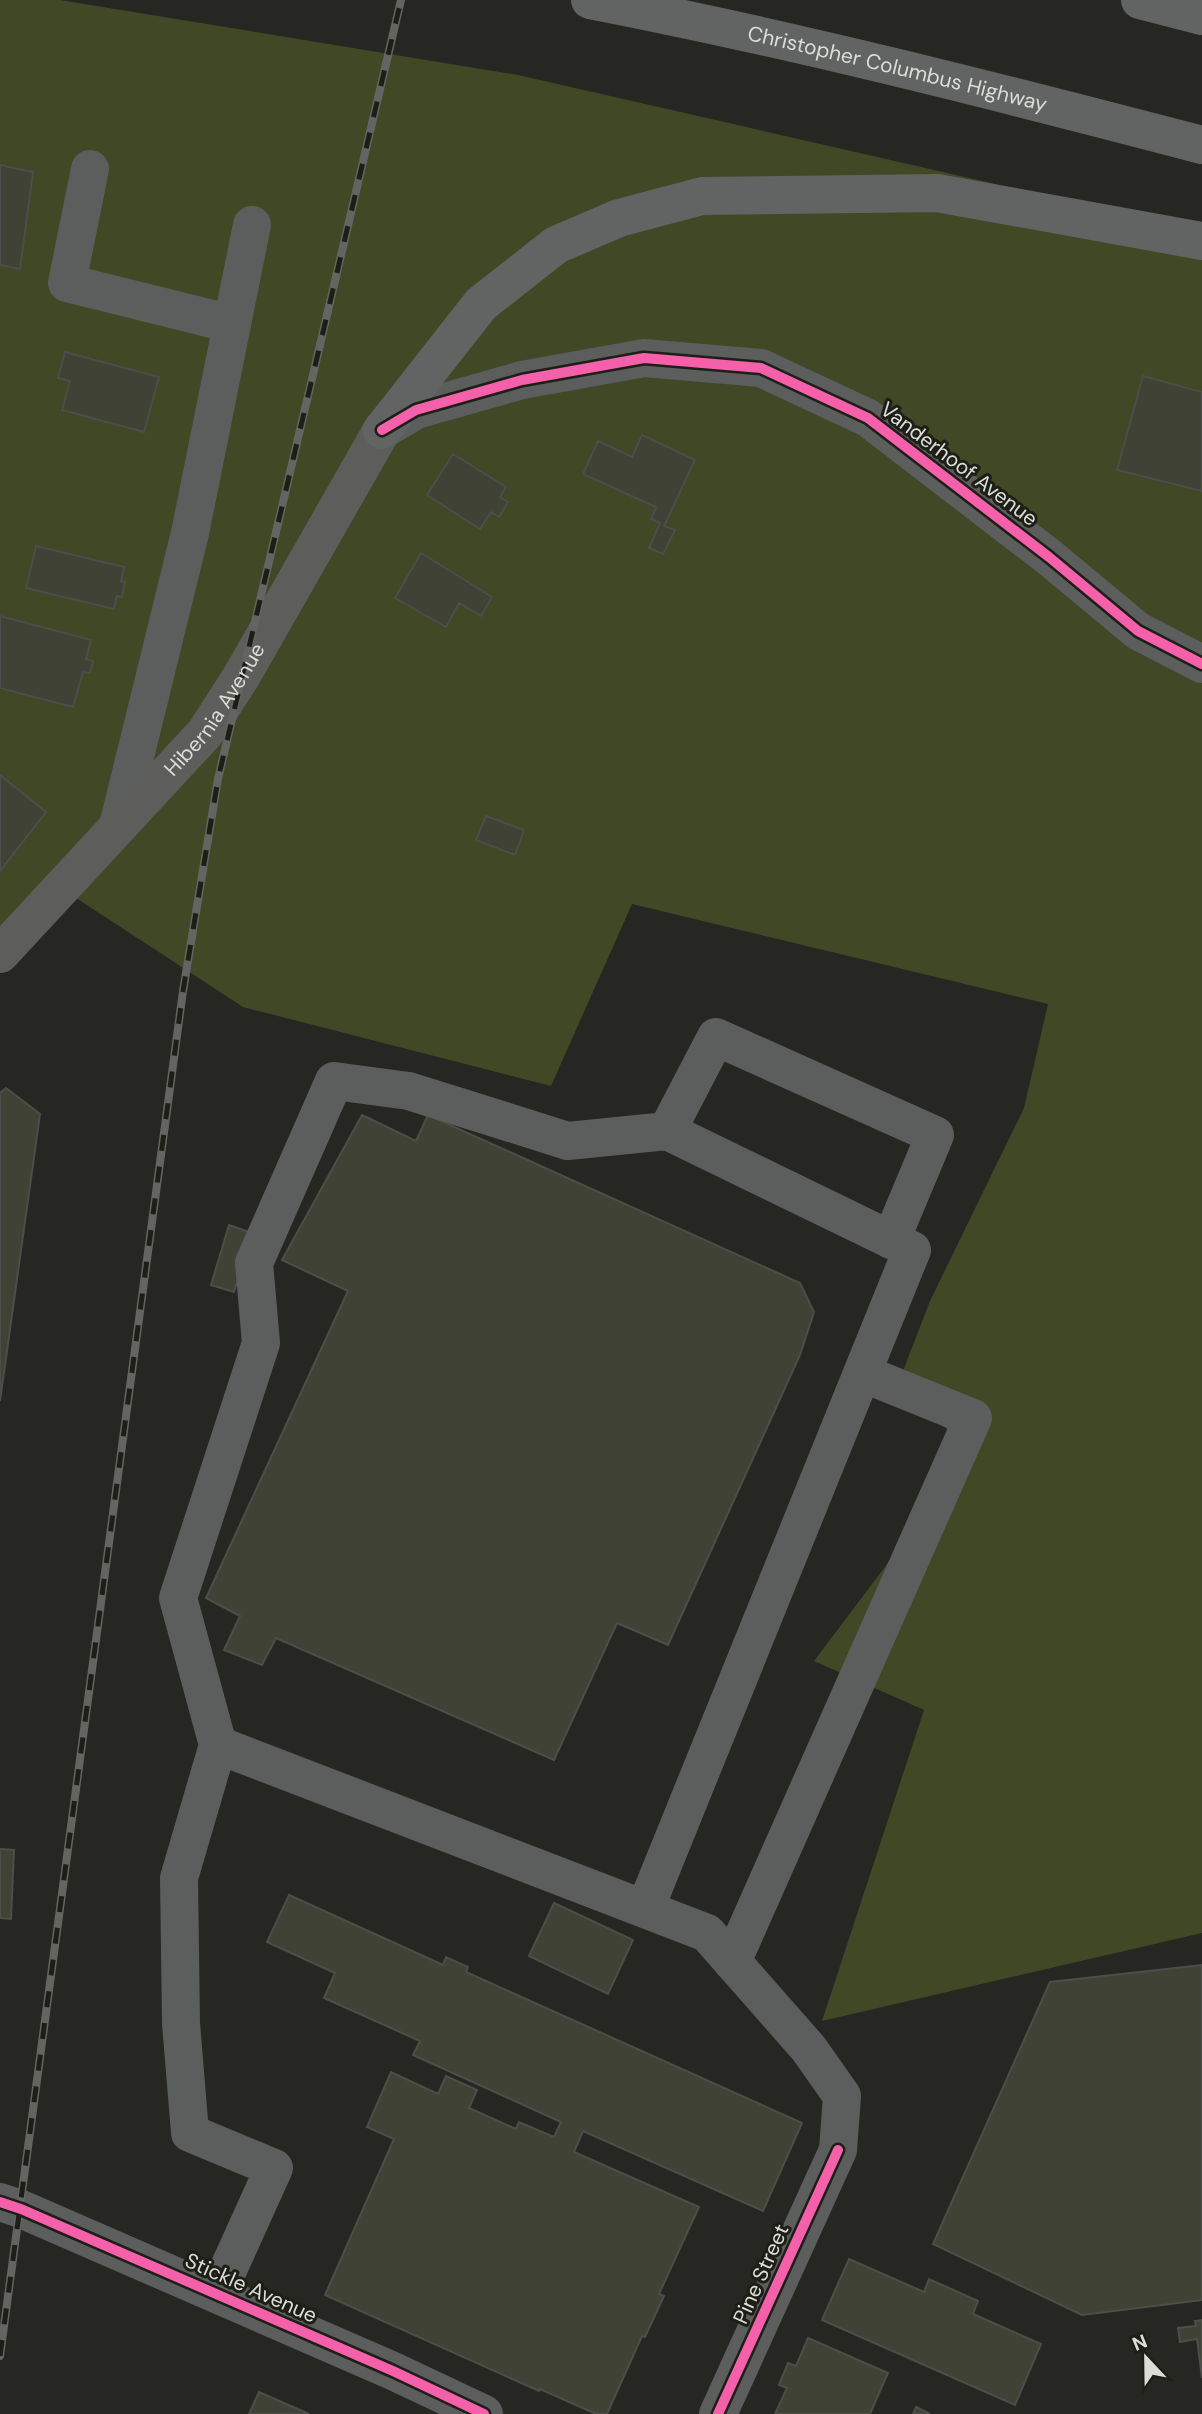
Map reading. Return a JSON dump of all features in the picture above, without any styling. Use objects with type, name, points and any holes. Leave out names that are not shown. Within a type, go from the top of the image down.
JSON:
[{"type":"highway","name":"Christopher Columbus Highway","points":[[590,0],[703,22],[986,89],[1202,145]]},
{"type":"highway","points":[[1140,0],[1202,16]]},
{"type":"highway","points":[[382,430],[481,304],[556,245],[619,218],[702,196],[937,193],[1202,241]]},
{"type":"main road","name":"Hibernia Avenue","points":[[0,954],[205,733],[241,677],[382,430]]},
{"type":"street","points":[[90,169],[67,283],[232,324]]},
{"type":"street","points":[[118,825],[190,533],[252,225]]},
{"type":"street","name":"Vanderhoof Avenue","points":[[382,430],[416,410],[522,380],[644,358],[761,368],[868,418],[1049,557],[1138,631],[1202,664]]},
{"type":"street","points":[[667,1131],[716,1037],[935,1135],[891,1240]]},
{"type":"street","points":[[217,2294],[274,2168],[190,2133],[181,2023],[180,1878],[218,1745],[178,1598],[261,1343],[254,1263],[334,1081],[409,1091],[568,1141],[667,1131],[912,1250],[645,1909]]},
{"type":"street","points":[[218,1745],[708,1933],[732,1962],[973,1419],[862,1373]]},
{"type":"street","name":"Pine Street","points":[[718,2414],[838,2150],[842,2096],[809,2049],[732,1962]]},
{"type":"street","name":"Stickle Avenue","points":[[0,2202],[380,2365],[484,2414]]},
{"type":"green space","points":[[0,0],[60,0],[518,75],[987,182],[1202,242],[1202,1933],[822,2021],[924,1710],[814,1661],[973,1450],[896,1389],[930,1301],[1024,1108],[1048,1004],[632,904],[551,1086],[243,1007],[73,896],[8,972],[0,964]]},
{"type":"building","points":[[0,165],[33,172],[20,269],[0,265]]},
{"type":"building","points":[[65,352],[159,377],[144,432],[62,410],[70,381],[58,378]]},
{"type":"building","points":[[1143,376],[1202,392],[1202,491],[1117,470]]},
{"type":"building","points":[[642,435],[695,460],[664,526],[675,530],[663,554],[649,548],[660,523],[651,519],[656,507],[583,474],[598,441],[632,457]]},
{"type":"building","points":[[453,454],[506,487],[500,497],[508,502],[499,517],[491,512],[480,529],[427,495]]},
{"type":"building","points":[[36,546],[124,567],[122,597],[117,596],[114,609],[26,588]]},
{"type":"building","points":[[421,553],[492,597],[481,616],[459,603],[446,627],[395,598]]},
{"type":"building","points":[[0,616],[91,640],[86,659],[93,661],[90,673],[83,672],[73,707],[0,688]]},
{"type":"building","points":[[0,775],[46,812],[0,871]]},
{"type":"building","points":[[486,816],[524,830],[515,855],[476,840]]},
{"type":"building","points":[[6,1088],[40,1114],[0,1401],[0,1093]]},
{"type":"building","points":[[362,1115],[416,1141],[428,1115],[800,1283],[814,1312],[800,1355],[668,1645],[617,1623],[554,1760],[276,1638],[262,1665],[224,1650],[240,1616],[206,1598],[348,1291],[282,1260]]},
{"type":"building","points":[[229,1225],[252,1233],[234,1292],[211,1285]]},
{"type":"building","points":[[0,1849],[14,1850],[11,1919],[0,1918]]},
{"type":"building","points":[[289,1895],[443,1965],[446,1957],[468,1967],[466,1972],[802,2123],[763,2211],[583,2131],[574,2152],[699,2207],[659,2294],[664,2296],[645,2337],[642,2336],[607,2414],[596,2414],[540,2389],[539,2391],[325,2295],[394,2139],[367,2127],[391,2072],[438,2094],[446,2076],[477,2090],[469,2108],[516,2129],[519,2122],[554,2137],[561,2122],[413,2055],[420,2041],[324,1998],[335,1973],[267,1942]]},
{"type":"building","points":[[554,1903],[633,1940],[608,1994],[529,1956]]},
{"type":"building","points":[[1202,1965],[1202,2300],[1082,2315],[933,2244],[1050,1982]]},
{"type":"building","points":[[849,2259],[924,2292],[929,2279],[978,2301],[973,2314],[1041,2344],[1015,2405],[822,2320]]},
{"type":"building","points":[[1202,2320],[1202,2378],[1197,2339],[1180,2342],[1178,2328],[1196,2326],[1195,2321]]},
{"type":"building","points":[[808,2338],[888,2373],[870,2414],[775,2414],[787,2388],[779,2385],[788,2363],[796,2366]]},
{"type":"building","points":[[259,2392],[309,2414],[249,2414]]},
{"type":"building","points":[[916,2407],[930,2414],[913,2414]]},
{"type":"railway","points":[[0,2356],[183,991],[218,779],[401,0]]},
{"type":"cycle path","points":[[382,430],[416,410],[522,380],[644,358],[761,368],[868,418],[1049,557],[1138,631],[1202,664]]},
{"type":"cycle path","points":[[718,2414],[838,2150]]},
{"type":"cycle path","points":[[0,2202],[393,2371],[484,2414]]}]
